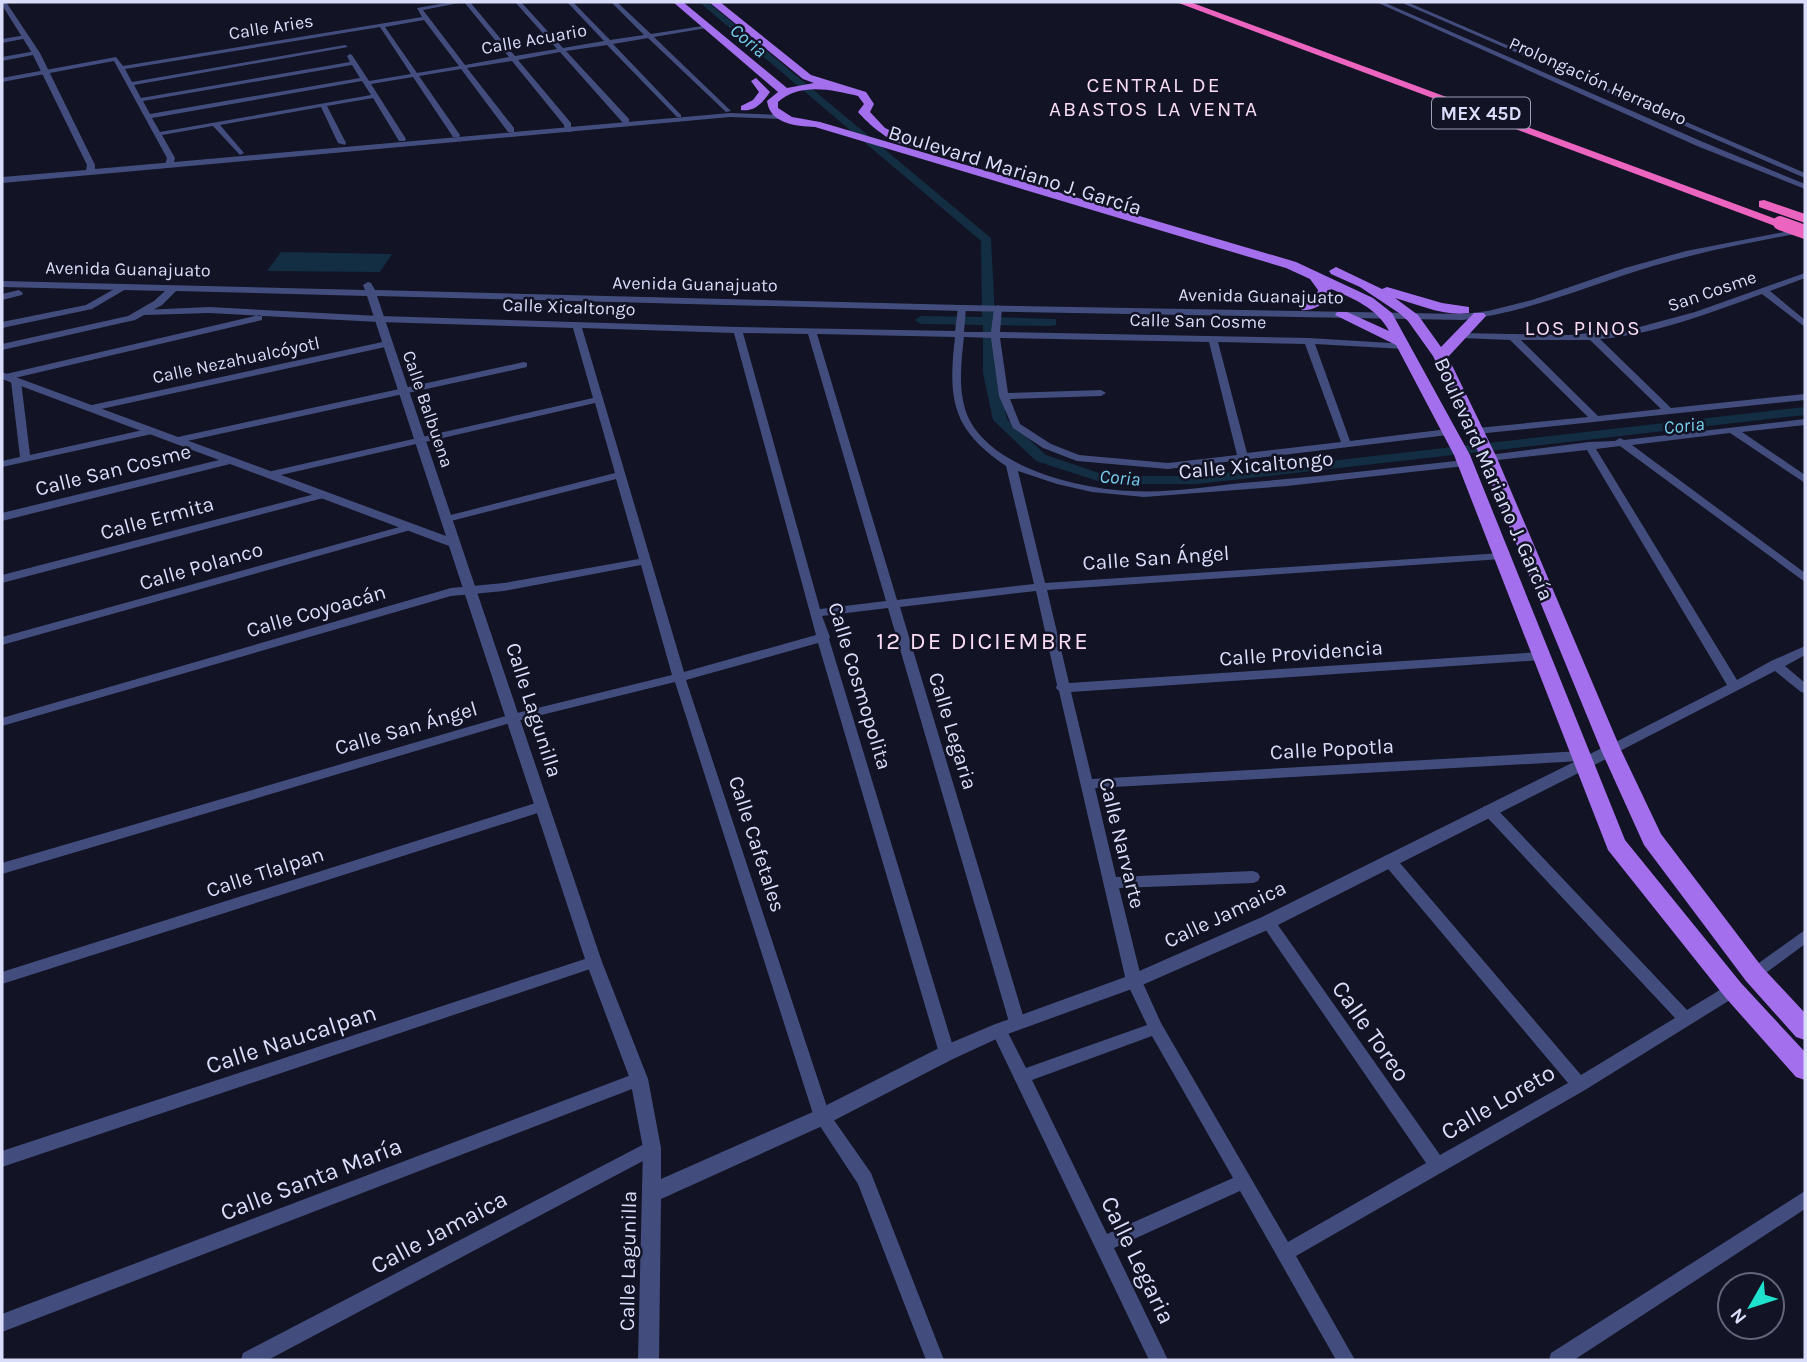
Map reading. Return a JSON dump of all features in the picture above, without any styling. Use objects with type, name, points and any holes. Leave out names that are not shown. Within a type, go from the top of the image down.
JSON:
[{"type":"highway","name":"MEX 45D","points":[[1181,2],[1805,231]]},
{"type":"highway","name":"MEX 45D","points":[[1213,2],[1801,217]]},
{"type":"highway","points":[[1223,26],[1362,69]]},
{"type":"main road","points":[[678,2],[790,90]]},
{"type":"main road","name":"Boulevard Mariano J. García","points":[[715,2],[785,62],[807,77],[862,94],[869,104],[855,116],[881,130],[911,142],[1293,254],[1365,284],[1409,314],[1440,356],[1483,445],[1611,750],[1652,839],[1754,974],[1805,1029]]},
{"type":"main road","points":[[711,29],[715,43],[765,92],[761,98],[745,108]]},
{"type":"main road","points":[[827,85],[790,90],[772,102],[775,112],[782,117],[816,124],[855,116]]},
{"type":"main road","name":"Boulevard Mariano J. García","points":[[816,124],[1313,273],[1383,313],[1403,344],[1458,448],[1616,844],[1733,990],[1805,1069]]},
{"type":"main road","points":[[1306,307],[1323,296],[1325,290],[1313,273]]},
{"type":"main road","points":[[1365,284],[1441,307],[1464,310]]},
{"type":"main road","points":[[1342,315],[1403,344]]},
{"type":"main road","points":[[1440,356],[1479,316]]},
{"type":"street","points":[[3,2],[46,72],[90,168]]},
{"type":"street","points":[[461,2],[419,9],[511,130]]},
{"type":"street","points":[[467,2],[516,58],[568,127]]},
{"type":"street","points":[[518,2],[626,121]]},
{"type":"street","points":[[569,2],[679,116]]},
{"type":"street","points":[[614,2],[728,111]]},
{"type":"street","name":"Prolongación Herradero","points":[[1379,2],[1700,144],[1805,187]]},
{"type":"street","points":[[1403,2],[1805,176]]},
{"type":"street","name":"Calle Aries","points":[[122,68],[426,18]]},
{"type":"street","points":[[381,25],[456,135]]},
{"type":"street","name":"Calle Acuario","points":[[148,117],[650,36],[711,29]]},
{"type":"street","points":[[336,33],[402,139]]},
{"type":"street","points":[[2,41],[26,37]]},
{"type":"street","points":[[131,84],[345,47]]},
{"type":"street","points":[[2,60],[36,53]]},
{"type":"street","points":[[2,80],[116,59],[158,134],[170,162]]},
{"type":"street","points":[[263,61],[281,113]]},
{"type":"street","points":[[139,100],[354,63]]},
{"type":"street","points":[[158,134],[374,96]]},
{"type":"street","points":[[214,158],[342,143],[568,127],[679,116],[728,111],[772,102]]},
{"type":"street","points":[[323,105],[342,143]]},
{"type":"street","points":[[2,172],[170,162],[730,115],[782,117]]},
{"type":"street","points":[[215,124],[240,153]]},
{"type":"street","points":[[2,180],[90,168]]},
{"type":"street","points":[[1409,314],[1501,304],[1573,282],[1587,284],[1653,263],[1731,243],[1805,231]]},
{"type":"street","name":"San Cosme","points":[[1461,335],[1591,336],[1631,333],[1805,275]]},
{"type":"street","name":"Avenida Guanajuato","points":[[2,278],[996,309],[1342,315],[1383,313]]},
{"type":"street","name":"Avenida Guanajuato","points":[[2,284],[369,289]]},
{"type":"street","points":[[1383,313],[1479,316],[1510,310],[1584,288],[1587,284]]},
{"type":"street","points":[[2,325],[89,307],[128,287],[145,312]]},
{"type":"street","points":[[2,347],[116,322],[145,312],[174,288]]},
{"type":"street","name":"Calle Balbuena","points":[[369,289],[455,544]]},
{"type":"street","points":[[1763,290],[1805,324]]},
{"type":"street","points":[[2,297],[19,293]]},
{"type":"street","name":"Avenida Guanajuato","points":[[996,309],[1306,307],[1383,313]]},
{"type":"street","points":[[966,308],[961,332],[958,391],[963,417],[970,429],[1011,464]]},
{"type":"street","points":[[996,309],[994,332],[1004,396],[1101,393]]},
{"type":"street","name":"Calle Xicaltongo","points":[[145,312],[209,310],[379,319],[738,330],[994,332]]},
{"type":"street","points":[[8,377],[276,314]]},
{"type":"street","name":"Calle Cafetales","points":[[577,325],[679,677],[822,1117],[864,1179],[935,1360]]},
{"type":"street","name":"Calle Cosmopolita","points":[[738,330],[815,612],[947,1053]]},
{"type":"street","name":"Calle Legaria","points":[[812,331],[1017,1022]]},
{"type":"street","name":"Calle San Cosme","points":[[994,332],[1403,344]]},
{"type":"street","points":[[1512,336],[1594,417]]},
{"type":"street","points":[[1591,336],[1669,411]]},
{"type":"street","points":[[1213,339],[1243,458]]},
{"type":"street","points":[[1309,341],[1347,445]]},
{"type":"street","name":"Calle Nezahualcóyotl","points":[[92,408],[387,344]]},
{"type":"street","points":[[178,440],[524,365]]},
{"type":"street","points":[[8,377],[455,544]]},
{"type":"street","points":[[8,377],[25,459]]},
{"type":"street","name":"Calle Xicaltongo","points":[[1004,396],[1016,426],[1047,446],[1077,458],[1168,466],[1347,445],[1458,448]]},
{"type":"street","points":[[1483,445],[1594,417],[1805,397]]},
{"type":"street","points":[[272,474],[597,400]]},
{"type":"street","points":[[1483,445],[1589,445],[1805,422]]},
{"type":"street","points":[[1732,430],[1805,480]]},
{"type":"street","points":[[2,464],[152,431]]},
{"type":"street","points":[[1620,442],[1805,578]]},
{"type":"street","points":[[1589,445],[1734,686]]},
{"type":"street","name":"Calle Xicaltongo","points":[[1011,464],[1076,484],[1129,494],[1293,483],[1458,448]]},
{"type":"street","name":"Calle San Cosme","points":[[2,517],[233,460]]},
{"type":"street","name":"Calle Narvarte","points":[[1011,464],[1062,688],[1134,981],[1156,1028],[1346,1360]]},
{"type":"street","points":[[446,519],[619,474]]},
{"type":"street","name":"Calle Ermita","points":[[2,579],[323,495]]},
{"type":"street","name":"Calle Polanco","points":[[2,641],[410,527]]},
{"type":"street","name":"Calle Lagunilla","points":[[455,544],[594,962],[639,1079],[652,1148],[649,1360]]},
{"type":"street","name":"Calle San Ángel","points":[[815,612],[892,606],[1039,587],[1502,556]]},
{"type":"street","name":"Calle Coyoacán","points":[[2,722],[451,592],[504,587],[646,561]]},
{"type":"street","name":"Calle San Ángel","points":[[2,869],[513,718],[679,677],[824,637]]},
{"type":"street","name":"Calle Jamaica","points":[[652,1193],[822,1117],[947,1053],[1017,1022],[1134,981],[1268,922],[1582,760],[1611,750],[1805,650]]},
{"type":"street","name":"Calle Providencia","points":[[1062,688],[1541,656]]},
{"type":"street","points":[[1775,664],[1805,689]]},
{"type":"street","name":"Calle Popotla","points":[[1086,784],[1582,760]]},
{"type":"street","name":"Calle Tlalpan","points":[[2,978],[542,806]]},
{"type":"street","points":[[1489,810],[1687,1020]]},
{"type":"street","points":[[1389,860],[1578,1085]]},
{"type":"street","points":[[1111,883],[1253,877]]},
{"type":"street","name":"Calle Toreo","points":[[1268,922],[1437,1165]]},
{"type":"street","points":[[1754,974],[1805,936]]},
{"type":"street","name":"Calle Naucalpan","points":[[2,1159],[594,962]]},
{"type":"street","name":"Calle Loreto","points":[[1285,1253],[1578,1085],[1733,990]]},
{"type":"street","points":[[1021,1077],[1156,1028]]},
{"type":"street","name":"Calle Legaria","points":[[999,1030],[1159,1360]]},
{"type":"street","name":"Calle Santa María","points":[[2,1323],[639,1079]]},
{"type":"street","name":"Calle Jamaica","points":[[250,1360],[652,1148]]},
{"type":"street","points":[[1104,1244],[1245,1181]]},
{"type":"street","points":[[1558,1360],[1805,1199]]},
{"type":"water","points":[[281,252],[392,254],[380,272],[267,271]]},
{"type":"waterway","name":"Coria","points":[[703,2],[987,240],[989,321]]},
{"type":"waterway","points":[[921,320],[989,321]]},
{"type":"waterway","points":[[989,321],[1051,322]]},
{"type":"waterway","name":"Coria","points":[[989,321],[990,373],[1000,420],[1041,458],[1107,480],[1197,480],[1805,411]]},
{"type":"district","name":"CENTRAL DE ABASTOS LA VENTA","points":[[1154,97]]},
{"type":"district","name":"LOS PINOS","points":[[1583,328]]},
{"type":"district","name":"12 DE DICIEMBRE","points":[[983,641]]}]
